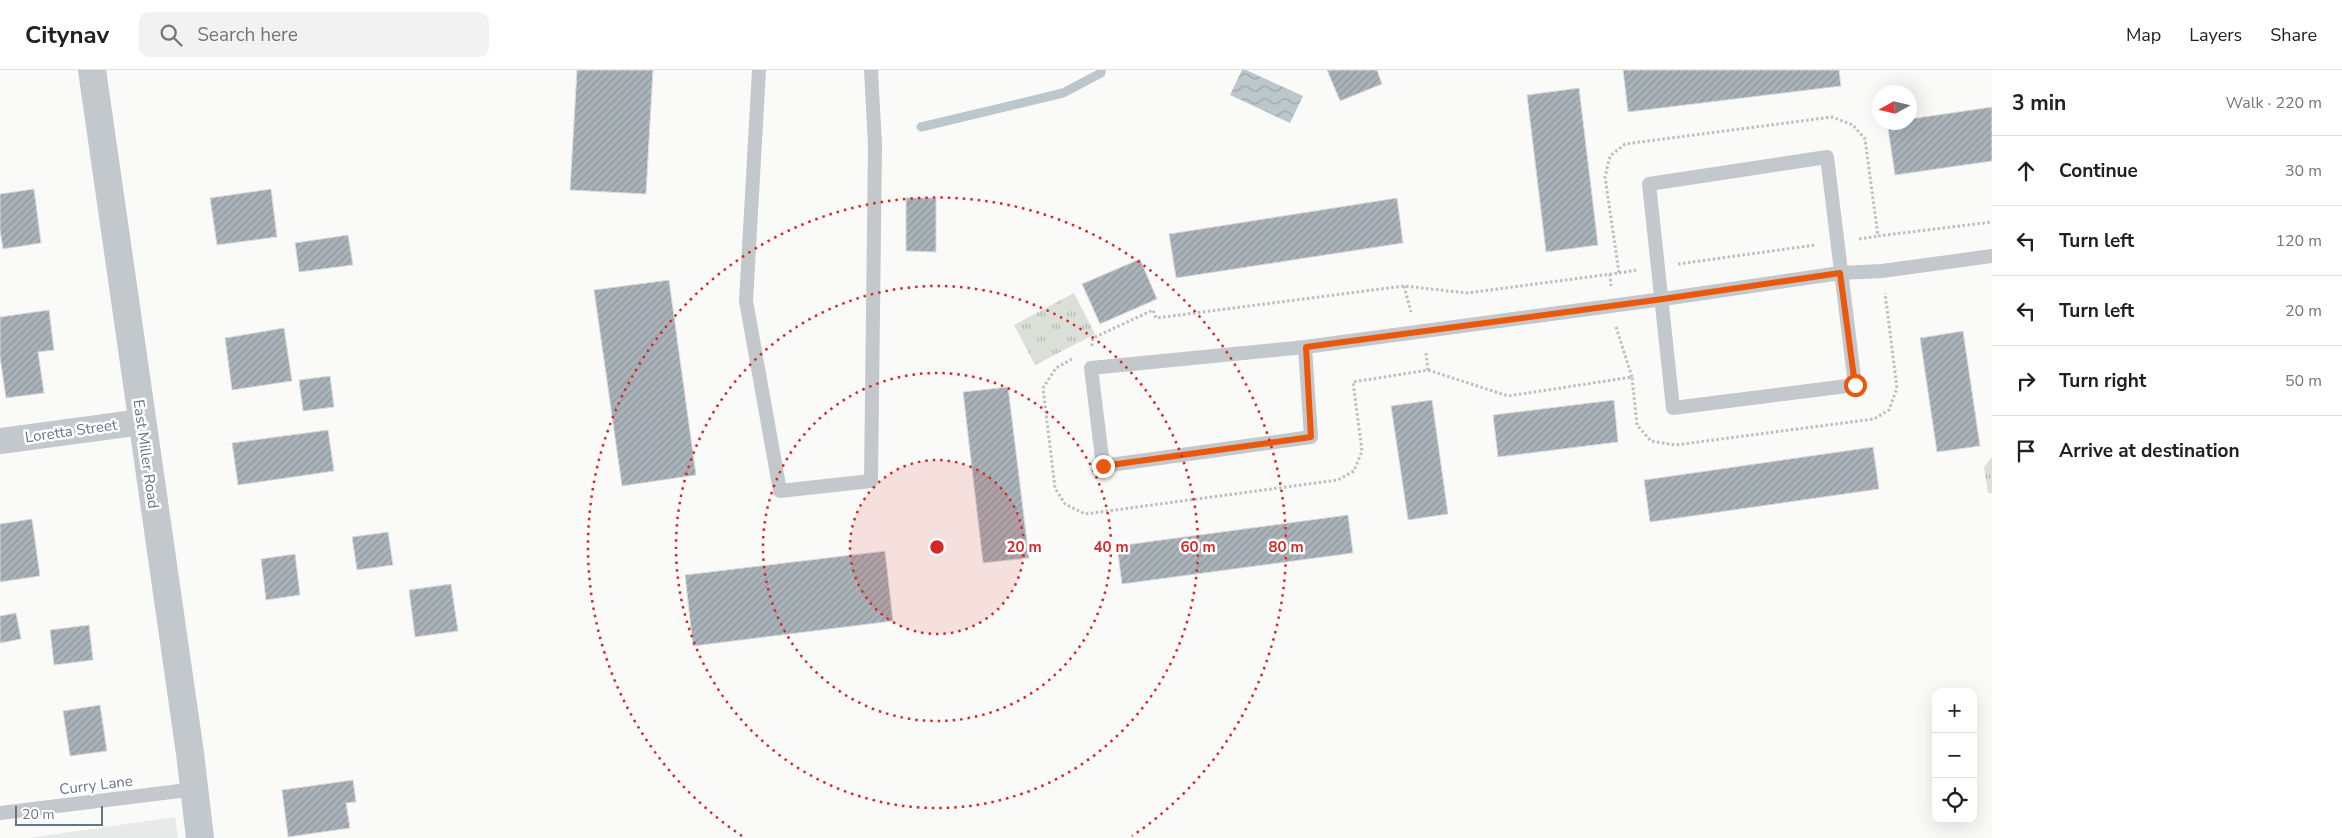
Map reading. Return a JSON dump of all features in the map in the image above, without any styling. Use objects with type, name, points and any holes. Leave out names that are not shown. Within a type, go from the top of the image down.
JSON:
[{"type":"street","name":"East Miller Road","points":[[92,70],[196,789],[200,838]]},
{"type":"street","name":"Loretta Street","points":[[0,441],[142,422]]},
{"type":"lane","points":[[759,70],[746,300],[780,491],[871,481],[875,145],[871,70]]},
{"type":"lane","points":[[1827,157],[1836,242],[1855,385],[1673,408],[1663,299],[1649,184],[1827,157]]},
{"type":"lane","points":[[1306,347],[1311,437],[1103,466],[1091,368],[1306,347],[1840,273],[1882,271],[1992,256]]},
{"type":"lane","name":"Curry Lane","points":[[0,813],[196,789]]},
{"type":"path","points":[[1619,273],[1878,236]]},
{"type":"shaded area","points":[[175,817],[178,838],[29,838]]},
{"type":"green space","points":[[1074,293],[1095,334],[1035,365],[1014,325]]},
{"type":"green space","points":[[1992,457],[1992,493],[1988,493],[1984,467]]},
{"type":"water","points":[[1242,70],[1246,70],[1303,96],[1290,123],[1230,95]]},
{"type":"building","points":[[577,70],[653,70],[646,194],[570,190]]},
{"type":"building","points":[[1327,70],[1377,70],[1382,84],[1340,101]]},
{"type":"building","points":[[1623,70],[1839,70],[1841,86],[1628,112]]},
{"type":"building","points":[[1579,88],[1598,245],[1546,252],[1527,95]]},
{"type":"building","points":[[1992,107],[1992,161],[1895,175],[1888,130],[1917,130],[1917,118]]},
{"type":"building","points":[[34,189],[41,243],[3,249],[0,230],[0,194]]},
{"type":"building","points":[[271,189],[277,237],[217,245],[210,198]]},
{"type":"building","points":[[906,198],[936,198],[936,252],[906,251]]},
{"type":"building","points":[[1397,198],[1403,243],[1176,278],[1169,234]]},
{"type":"building","points":[[348,235],[353,265],[299,272],[295,243]]},
{"type":"building","points":[[1140,259],[1157,299],[1100,324],[1082,284]]},
{"type":"building","points":[[669,280],[696,475],[622,486],[594,290]]},
{"type":"building","points":[[49,310],[54,350],[38,352],[44,393],[6,398],[0,357],[0,317]]},
{"type":"building","points":[[284,328],[292,381],[232,390],[225,338]]},
{"type":"building","points":[[1963,331],[1980,446],[1937,452],[1920,338]]},
{"type":"building","points":[[330,376],[334,407],[303,411],[299,380]]},
{"type":"building","points":[[1008,387],[1029,558],[983,563],[963,392]]},
{"type":"building","points":[[1432,400],[1448,514],[1408,520],[1391,406]]},
{"type":"building","points":[[1614,400],[1618,442],[1498,457],[1493,415]]},
{"type":"building","points":[[328,430],[334,471],[238,485],[232,443]]},
{"type":"building","points":[[1873,447],[1879,489],[1650,522],[1644,480]]},
{"type":"building","points":[[1348,515],[1353,553],[1122,584],[1117,546]]},
{"type":"building","points":[[32,519],[40,576],[0,582],[0,524]]},
{"type":"building","points":[[388,532],[393,565],[357,570],[352,537]]},
{"type":"building","points":[[885,551],[893,621],[693,646],[685,575]]},
{"type":"building","points":[[295,554],[300,595],[266,600],[261,559]]},
{"type":"building","points":[[451,584],[458,631],[415,637],[409,590]]},
{"type":"building","points":[[16,613],[21,639],[0,643],[0,616]]},
{"type":"building","points":[[89,625],[93,660],[54,665],[50,630]]},
{"type":"building","points":[[100,705],[107,751],[70,756],[63,711]]},
{"type":"building","points":[[353,780],[356,802],[346,803],[350,828],[288,837],[282,790]]},
{"type":"waterway","points":[[921,127],[1063,93],[1101,73],[1101,70]]},
{"type":"route","points":[[1103,466],[1311,437],[1306,347],[1840,273],[1855,385]]}]
